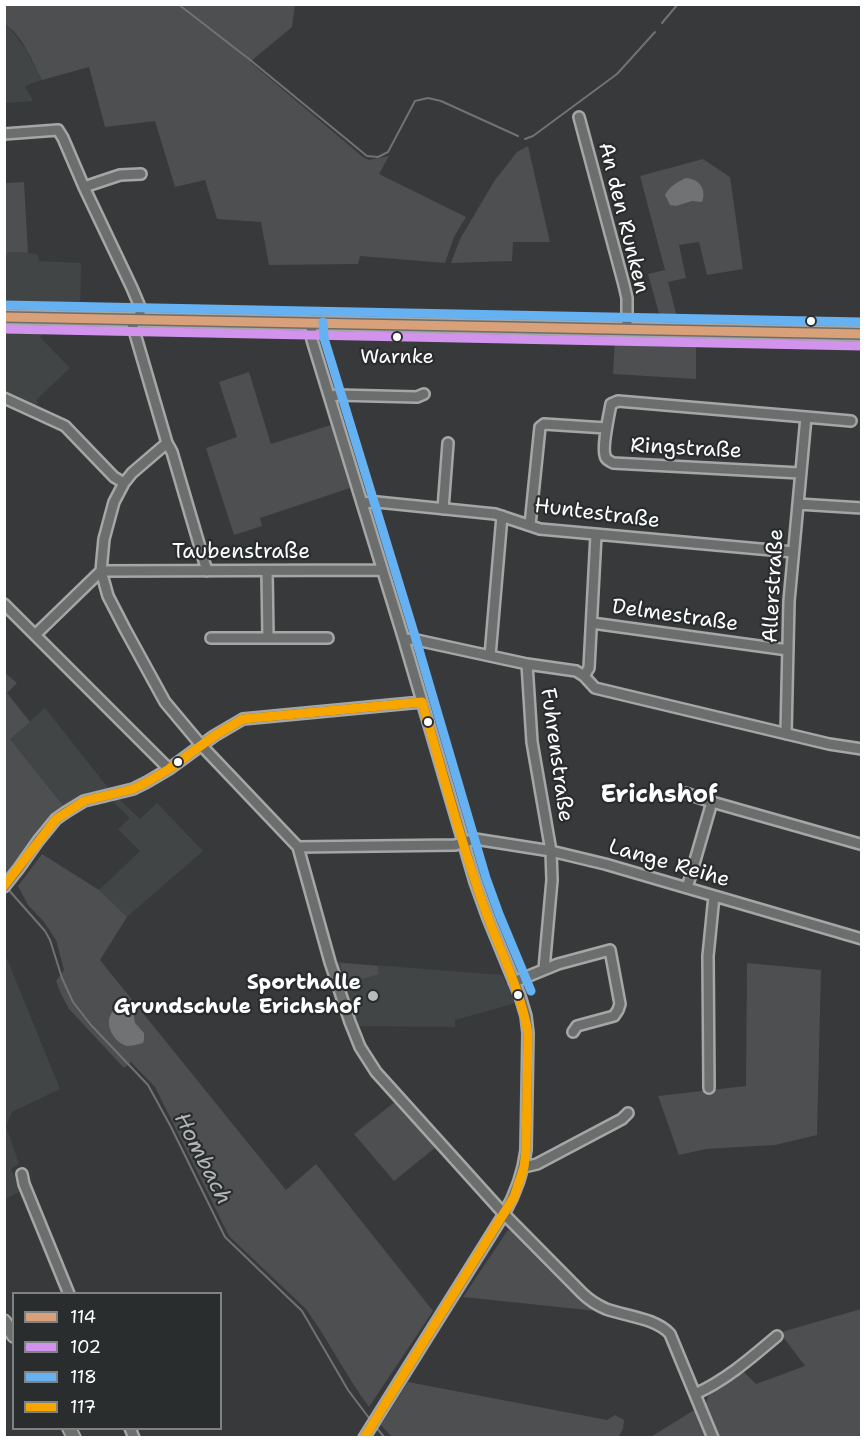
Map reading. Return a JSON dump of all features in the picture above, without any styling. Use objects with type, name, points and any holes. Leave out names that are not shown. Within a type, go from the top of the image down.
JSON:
[{"type":"main road","points":[[4,317],[861,334]]},
{"type":"street","name":"An den Runken","points":[[579,117],[627,298],[627,329]]},
{"type":"street","points":[[4,134],[58,130],[63,138],[140,307],[136,320],[167,443],[172,452],[207,571]]},
{"type":"street","points":[[84,187],[120,175],[141,174]]},
{"type":"street","points":[[311,324],[312,340],[464,842],[488,918],[520,996],[528,1033],[526,1150],[524,1167],[514,1197],[364,1437]]},
{"type":"street","points":[[330,397],[336,395],[417,397],[424,394]]},
{"type":"street","points":[[4,398],[64,426],[114,477],[124,483]]},
{"type":"street","name":"Ringstraße","points":[[800,473],[614,463],[607,460],[604,455],[611,404],[618,401],[852,421]]},
{"type":"street","points":[[798,504],[806,417]]},
{"type":"street","points":[[530,525],[540,427],[544,424],[606,428]]},
{"type":"street","points":[[167,443],[132,473],[124,483],[114,502],[104,539],[101,571],[108,596],[124,629],[173,713],[298,847],[330,962],[360,1047],[376,1072],[504,1214],[591,1301],[606,1309],[644,1320],[665,1329],[670,1334],[713,1437]]},
{"type":"street","points":[[443,509],[448,443]]},
{"type":"street","name":"Huntestraße","points":[[362,503],[377,502],[495,514],[540,529],[793,552]]},
{"type":"street","name":"Allerstraße","points":[[786,734],[789,601],[798,504],[861,508]]},
{"type":"street","points":[[490,656],[502,516]]},
{"type":"street","points":[[584,676],[589,668],[596,535]]},
{"type":"street","name":"Taubenstraße","points":[[101,571],[382,570]]},
{"type":"street","points":[[35,635],[101,571]]},
{"type":"street","points":[[267,571],[268,638]]},
{"type":"street","points":[[4,604],[169,769]]},
{"type":"street","name":"Delmestraße","points":[[592,624],[789,650]]},
{"type":"street","points":[[211,638],[328,638]]},
{"type":"street","points":[[404,640],[412,639],[527,664],[576,671],[595,688],[829,744],[861,749]]},
{"type":"street","name":"Fuhrenstraße","points":[[527,664],[532,742],[551,851],[552,880],[544,969]]},
{"type":"street","points":[[6,885],[56,819],[84,801],[133,789],[169,769],[214,736],[243,719],[422,702]]},
{"type":"street","points":[[685,793],[860,844]]},
{"type":"street","points":[[687,888],[712,802]]},
{"type":"street","name":"Lange Reihe","points":[[298,847],[451,845],[475,839],[551,851],[605,864],[861,939]]},
{"type":"street","points":[[709,1088],[708,956],[714,896]]},
{"type":"street","points":[[514,982],[558,964],[610,950],[620,1004],[618,1010],[614,1016],[577,1026],[573,1032]]},
{"type":"street","points":[[524,1167],[537,1164],[622,1119],[628,1113]]},
{"type":"street","points":[[22,1174],[24,1184],[69,1292]]},
{"type":"street","points":[[695,1394],[711,1387],[777,1336]]},
{"type":"shaded area","points":[[4,5],[295,5],[292,27],[250,62],[363,157],[369,160],[389,156],[379,174],[466,217],[454,237],[445,263],[360,256],[358,264],[269,265],[261,222],[217,219],[205,180],[175,187],[155,121],[105,127],[89,67],[42,80],[22,42],[5,24]]},
{"type":"shaded area","points":[[4,24],[25,48],[42,80],[25,86],[33,101],[5,103]]},
{"type":"shaded area","points":[[528,146],[550,242],[513,242],[512,261],[451,263],[460,239],[495,180],[517,152]]},
{"type":"shaded area","points":[[703,159],[730,177],[743,269],[707,275],[699,242],[679,245],[686,278],[668,282],[677,317],[660,317],[648,274],[665,270],[640,176]]},
{"type":"shaded area","points":[[686,178],[695,180],[703,189],[702,202],[692,201],[676,206],[670,205],[665,195],[674,185]]},
{"type":"shaded area","points":[[24,182],[28,253],[8,252],[5,259],[5,183]]},
{"type":"shaded area","points":[[8,252],[38,254],[39,261],[81,263],[80,310],[5,308],[5,259]]},
{"type":"shaded area","points":[[4,325],[50,327],[40,337],[70,368],[36,400],[39,403],[34,407],[5,395]]},
{"type":"shaded area","points":[[615,340],[696,343],[696,379],[613,374]]},
{"type":"shaded area","points":[[249,372],[271,444],[331,425],[350,488],[260,518],[262,526],[234,535],[206,448],[237,437],[219,382]]},
{"type":"shaded area","points":[[5,673],[17,683],[7,693],[30,722],[10,739],[65,808],[48,821],[5,878]]},
{"type":"shaded area","points":[[45,708],[109,789],[91,793],[65,808],[10,739]]},
{"type":"shaded area","points":[[117,797],[140,819],[157,803],[203,851],[127,917],[99,890],[140,851],[118,829],[130,818],[110,799]]},
{"type":"shaded area","points":[[42,854],[99,890],[127,917],[100,960],[286,1190],[316,1164],[433,1311],[369,1407],[306,1309],[229,1236],[155,1087],[131,1062],[124,1068],[69,1009],[56,981],[64,970],[56,940],[44,922],[28,905],[18,886]]},
{"type":"shaded area","points":[[5,954],[60,1089],[12,1112],[6,1126],[19,1164],[11,1169],[21,1191],[5,1199]]},
{"type":"shaded area","points":[[336,962],[502,975],[516,1003],[455,1020],[455,1027],[354,1026]]},
{"type":"shaded area","points":[[340,963],[377,966],[379,974],[346,984]]},
{"type":"shaded area","points":[[747,963],[821,970],[817,1135],[775,1145],[706,1149],[679,1155],[658,1096],[746,1086]]},
{"type":"shaded area","points":[[123,1004],[133,1009],[135,1023],[144,1033],[143,1043],[123,1045],[112,1033],[109,1018],[113,1011]]},
{"type":"shaded area","points":[[396,1101],[436,1147],[394,1181],[354,1134]]},
{"type":"shaded area","points":[[508,1230],[514,1231],[579,1297],[597,1311],[463,1297]]},
{"type":"shaded area","points":[[861,1309],[861,1437],[718,1437],[706,1408],[708,1397],[712,1392],[741,1369],[756,1384],[805,1366],[781,1334]]},
{"type":"shaded area","points":[[408,1382],[607,1420],[615,1415],[624,1420],[623,1429],[618,1438],[392,1437],[381,1425]]},
{"type":"shaded area","points":[[696,1409],[708,1437],[649,1438]]},
{"type":"waterway","points":[[178,4],[367,156],[378,157],[388,152],[415,101],[428,98],[441,101],[518,136]]},
{"type":"waterway","points":[[662,23],[678,4]]},
{"type":"waterway","points":[[525,139],[533,136],[617,74],[655,32]]},
{"type":"waterway","name":"Hombach","points":[[7,888],[45,931],[73,1002],[91,1025],[148,1085],[225,1237],[302,1311],[348,1390],[372,1422]]},
{"type":"waterway","name":"Hombach","points":[[375,1426],[385,1438]]},
{"type":"transit line","name":"118","points":[[4,305],[862,322]]},
{"type":"transit line","name":"114","points":[[4,317],[862,334]]},
{"type":"transit line","name":"118","points":[[323,322],[324,338],[486,878],[531,991]]},
{"type":"transit line","name":"102","points":[[4,329],[862,346]]},
{"type":"transit line","name":"117","points":[[4,886],[56,819],[84,801],[133,789],[147,782],[243,719],[422,702]]},
{"type":"transit line","name":"117","points":[[364,1438],[514,1197],[524,1167],[526,1150],[528,1033],[514,983],[474,879],[422,702]]},
{"type":"place","name":"Warnke","points":[[397,337]]},
{"type":"place","name":"Sporthalle Grundschule Erichshof","points":[[373,996]]},
{"type":"district","name":"Erichshof","points":[[659,796]]}]
